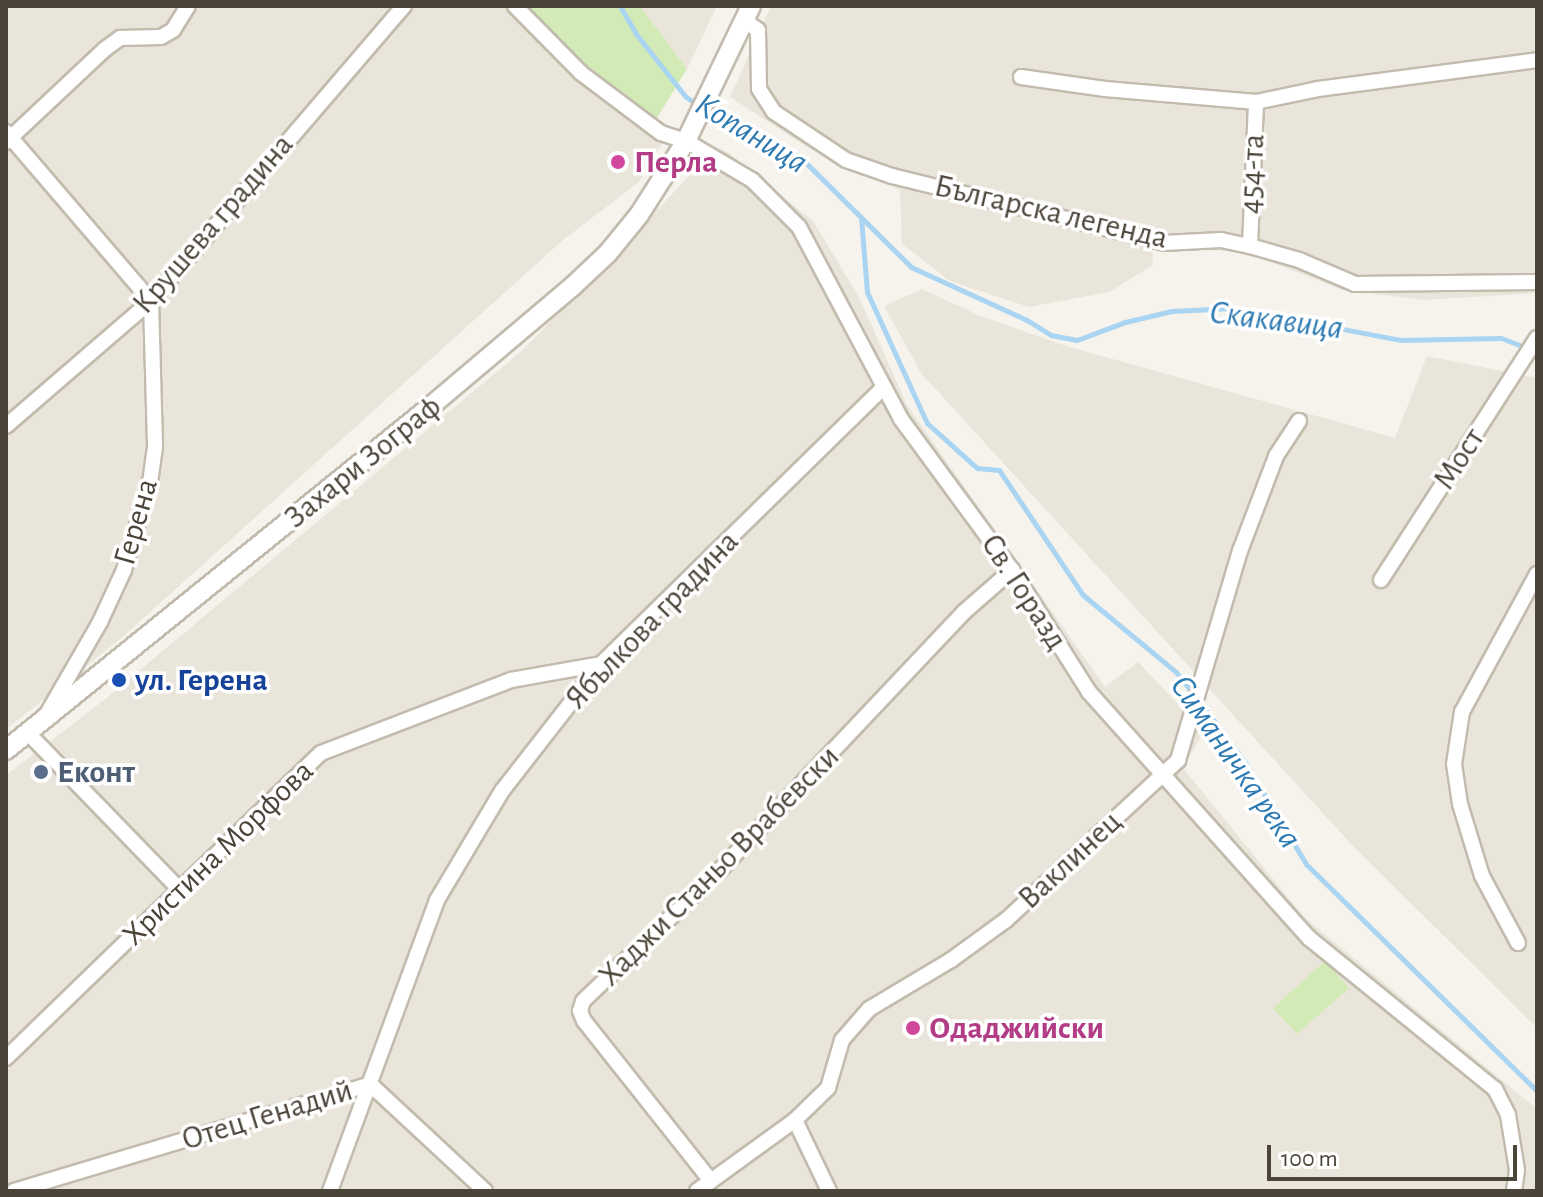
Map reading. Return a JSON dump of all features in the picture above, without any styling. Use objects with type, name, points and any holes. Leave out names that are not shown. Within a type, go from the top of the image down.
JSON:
[{"type":"street","points":[[151,301],[8,137],[120,38],[161,37],[173,30],[188,6]]},
{"type":"street","name":"Крушева градина","points":[[6,426],[151,301],[404,6]]},
{"type":"street","name":"Св. Горазд","points":[[515,6],[581,73],[661,133],[690,133],[752,180],[799,227],[901,419],[1012,570],[1089,692],[1309,938],[1495,1089],[1508,1115],[1517,1170],[1514,1191]]},
{"type":"street","name":"Захари Зограф","points":[[6,750],[573,286],[639,215],[690,133],[747,13]]},
{"type":"street","name":"Българска легенда","points":[[747,13],[758,30],[759,89],[774,112],[846,160],[892,176],[1164,243],[1221,240],[1250,246],[1299,260],[1355,284],[1537,282]]},
{"type":"street","points":[[1021,77],[1105,89],[1256,102],[1318,89],[1537,60]]},
{"type":"street","name":"454-та","points":[[1250,246],[1256,102]]},
{"type":"street","name":"Герена","points":[[35,728],[100,622],[124,570],[150,481],[155,447],[151,301]]},
{"type":"street","name":"Мост","points":[[1381,580],[1537,338]]},
{"type":"street","name":"Ябълкова градина","points":[[330,1191],[437,900],[502,791],[601,664],[884,387]]},
{"type":"street","name":"Ваклинец","points":[[697,1191],[795,1120],[828,1088],[842,1040],[869,1009],[951,960],[1006,920],[1178,760],[1193,720],[1240,551],[1276,456],[1299,421]]},
{"type":"street","name":"Хаджи Станьо Врабевски","points":[[711,1181],[584,1021],[580,1011],[583,1001],[722,868],[964,612],[1012,570]]},
{"type":"street","points":[[1518,943],[1482,876],[1460,804],[1454,764],[1462,712],[1537,574]]},
{"type":"street","name":"Христина Морфова","points":[[6,1058],[321,753],[511,680],[601,664]]},
{"type":"street","points":[[35,728],[180,890]]},
{"type":"street","name":"Отец Генадий","points":[[14,1191],[370,1084],[485,1191]]},
{"type":"street","points":[[795,1120],[829,1191]]},
{"type":"shaded area","points":[[6,6],[527,6],[587,70],[655,121],[671,128],[639,182],[563,240],[118,641],[6,729]]},
{"type":"shaded area","points":[[640,6],[717,6],[687,69]]},
{"type":"shaded area","points":[[771,6],[1537,6],[1537,293],[1424,300],[1343,290],[1242,251],[1152,249],[1153,265],[1109,292],[1029,307],[950,281],[902,244],[900,190],[810,149],[730,97]]},
{"type":"shaded area","points":[[717,147],[729,153],[813,221],[859,297],[907,405],[1105,687],[1138,662],[1204,731],[1183,768],[1304,917],[1537,1109],[1537,1191],[6,1191],[6,775],[104,700],[524,349]]},
{"type":"shaded area","points":[[922,289],[978,315],[1066,346],[1395,438],[1427,356],[1537,378],[1537,1028],[1352,845],[921,373],[884,306]]},
{"type":"green space","points":[[527,6],[640,6],[687,69],[655,121],[587,70]]},
{"type":"green space","points":[[1325,961],[1349,988],[1297,1034],[1273,1008]]},
{"type":"waterway","name":"Скакавица","points":[[620,6],[636,34],[686,97],[729,125],[800,157],[911,267],[1027,320],[1051,335],[1077,340],[1125,322],[1172,311],[1233,308],[1400,340],[1501,338],[1537,352]]},
{"type":"waterway","name":"Симаничка река","points":[[861,217],[867,292],[927,423],[977,468],[999,470],[1083,595],[1176,672],[1212,718],[1246,764],[1306,864],[1537,1091]]},
{"type":"place","name":"Перла","points":[[618,162]]},
{"type":"place","name":"ул. Герена","points":[[119,680]]},
{"type":"place","name":"Еконт","points":[[41,772]]},
{"type":"place","name":"Одаджийски","points":[[913,1028]]},
{"type":"water label","name":"Копаница","points":[[751,134]]}]
